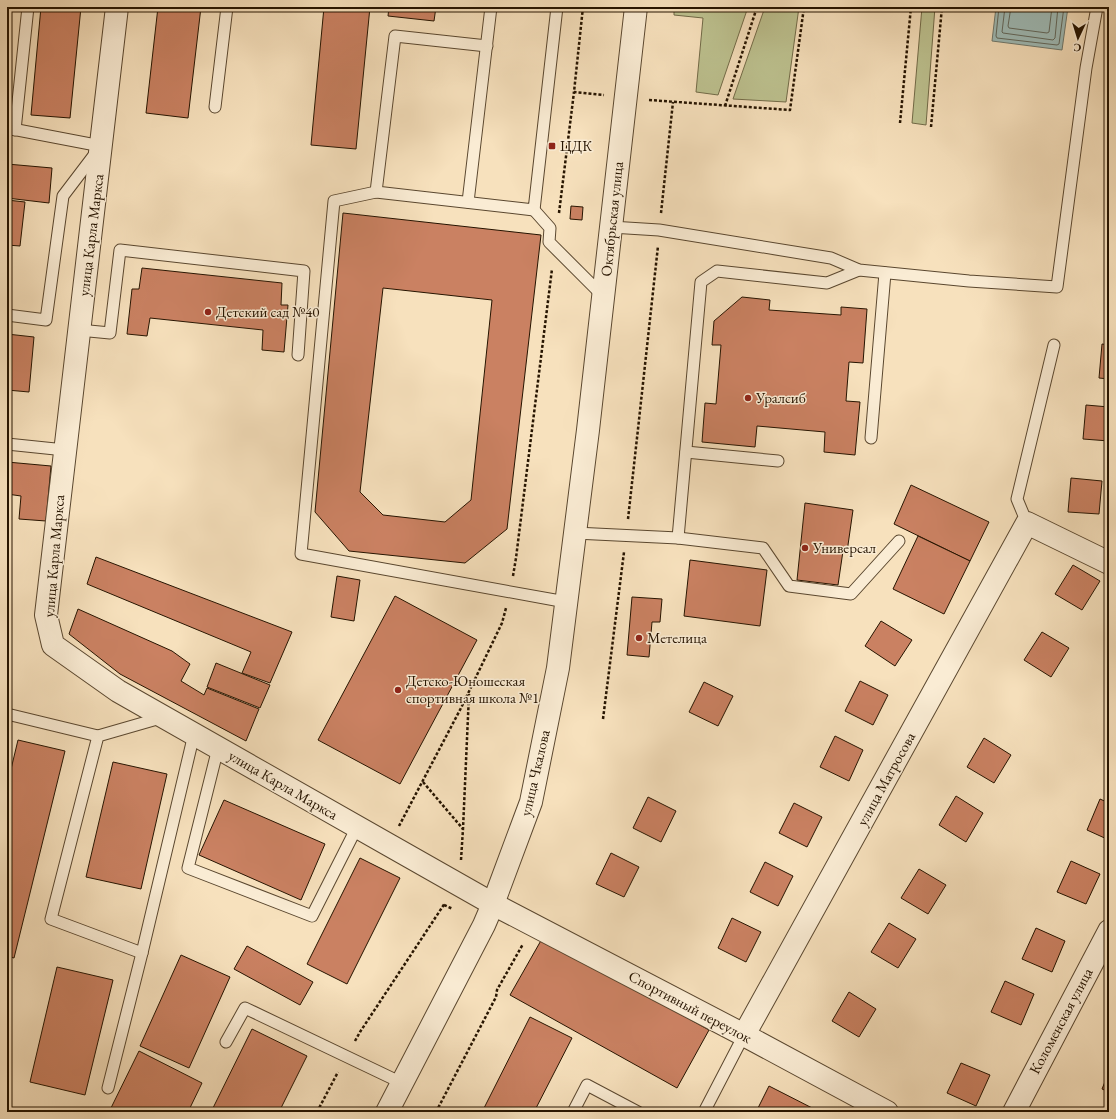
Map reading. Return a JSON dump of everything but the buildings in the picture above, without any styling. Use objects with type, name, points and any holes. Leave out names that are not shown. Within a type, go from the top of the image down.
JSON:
[{"type":"street","name":"улица Карла Маркса","points":[[117,7],[46,615],[53,645],[118,691],[493,904]]},
{"type":"street","name":"Октябрьская улица","points":[[588,430],[636,7]]},
{"type":"street","name":"улица Чкалова","points":[[387,1112],[484,925],[531,802],[558,668],[588,430]]},
{"type":"street","points":[[1027,523],[1109,563]]},
{"type":"street","name":"улица Матросова","points":[[744,1035],[1027,523]]},
{"type":"street","name":"Спортивный переулок","points":[[493,904],[744,1035],[887,1112]]},
{"type":"street","name":"Коломенская улица","points":[[1014,1112],[1109,931]]},
{"type":"lane","points":[[7,315],[46,320],[63,196],[101,146],[11,129],[28,7]]},
{"type":"lane","points":[[215,108],[228,7]]},
{"type":"lane","points":[[468,202],[491,7]]},
{"type":"lane","points":[[534,210],[557,7]]},
{"type":"lane","points":[[611,226],[659,230],[831,258],[859,270],[969,281],[1057,286],[1086,68],[1097,7]]},
{"type":"lane","points":[[376,192],[395,36],[487,46]]},
{"type":"lane","points":[[566,602],[301,554],[334,201],[376,192],[534,210],[550,228],[549,242],[603,297]]},
{"type":"lane","points":[[79,330],[110,333],[120,250],[304,272],[298,355]]},
{"type":"lane","points":[[678,538],[701,282],[718,271],[827,283],[859,270]]},
{"type":"lane","points":[[870,438],[885,272]]},
{"type":"lane","points":[[1027,523],[1017,499],[1054,345]]},
{"type":"lane","points":[[7,444],[65,450]]},
{"type":"lane","points":[[686,452],[778,461]]},
{"type":"lane","points":[[575,533],[678,538],[763,548],[789,586],[851,594],[899,541]]},
{"type":"lane","points":[[7,714],[98,736],[164,717]]},
{"type":"lane","points":[[108,1088],[194,734]]},
{"type":"lane","points":[[98,736],[51,919],[142,953]]},
{"type":"lane","points":[[218,748],[188,868],[312,916],[357,827]]},
{"type":"lane","points":[[226,1042],[245,1008],[402,1083]]},
{"type":"lane","points":[[704,1112],[744,1035]]},
{"type":"lane","points":[[573,1112],[587,1085],[638,1112]]},
{"type":"path","points":[[726,106],[757,7]]},
{"type":"path","points":[[690,104],[790,110],[804,7]]},
{"type":"path","points":[[900,123],[911,7]]},
{"type":"path","points":[[931,127],[942,7]]},
{"type":"path","points":[[389,845],[469,692],[502,623],[516,558],[574,92]]},
{"type":"path","points":[[603,719],[626,536],[673,102]]},
{"type":"path","points":[[316,1112],[360,1032],[458,884],[464,829],[469,692]]},
{"type":"path","points":[[423,782],[464,829]]},
{"type":"path","points":[[444,905],[484,925]]},
{"type":"path","points":[[436,1112],[496,998],[497,990],[523,944],[516,941]]},
{"type":"green space","points":[[674,7],[748,7],[718,95],[696,92],[703,18],[674,15]]},
{"type":"green space","points":[[765,7],[799,7],[786,102],[733,99]]},
{"type":"green space","points":[[922,7],[935,7],[926,125],[912,123]]},
{"type":"water","points":[[996,7],[1068,7],[1062,50],[992,41]]},
{"type":"place","name":"ЦДК","points":[[552,146]]},
{"type":"place","name":"Детский сад №40","points":[[208,312]]},
{"type":"place","name":"Уралсиб","points":[[748,398]]},
{"type":"place","name":"Универсал","points":[[805,548]]},
{"type":"place","name":"Метелица","points":[[639,638]]},
{"type":"place","name":"Детско-Юношеская спортивная школа №1","points":[[398,690]]}]
